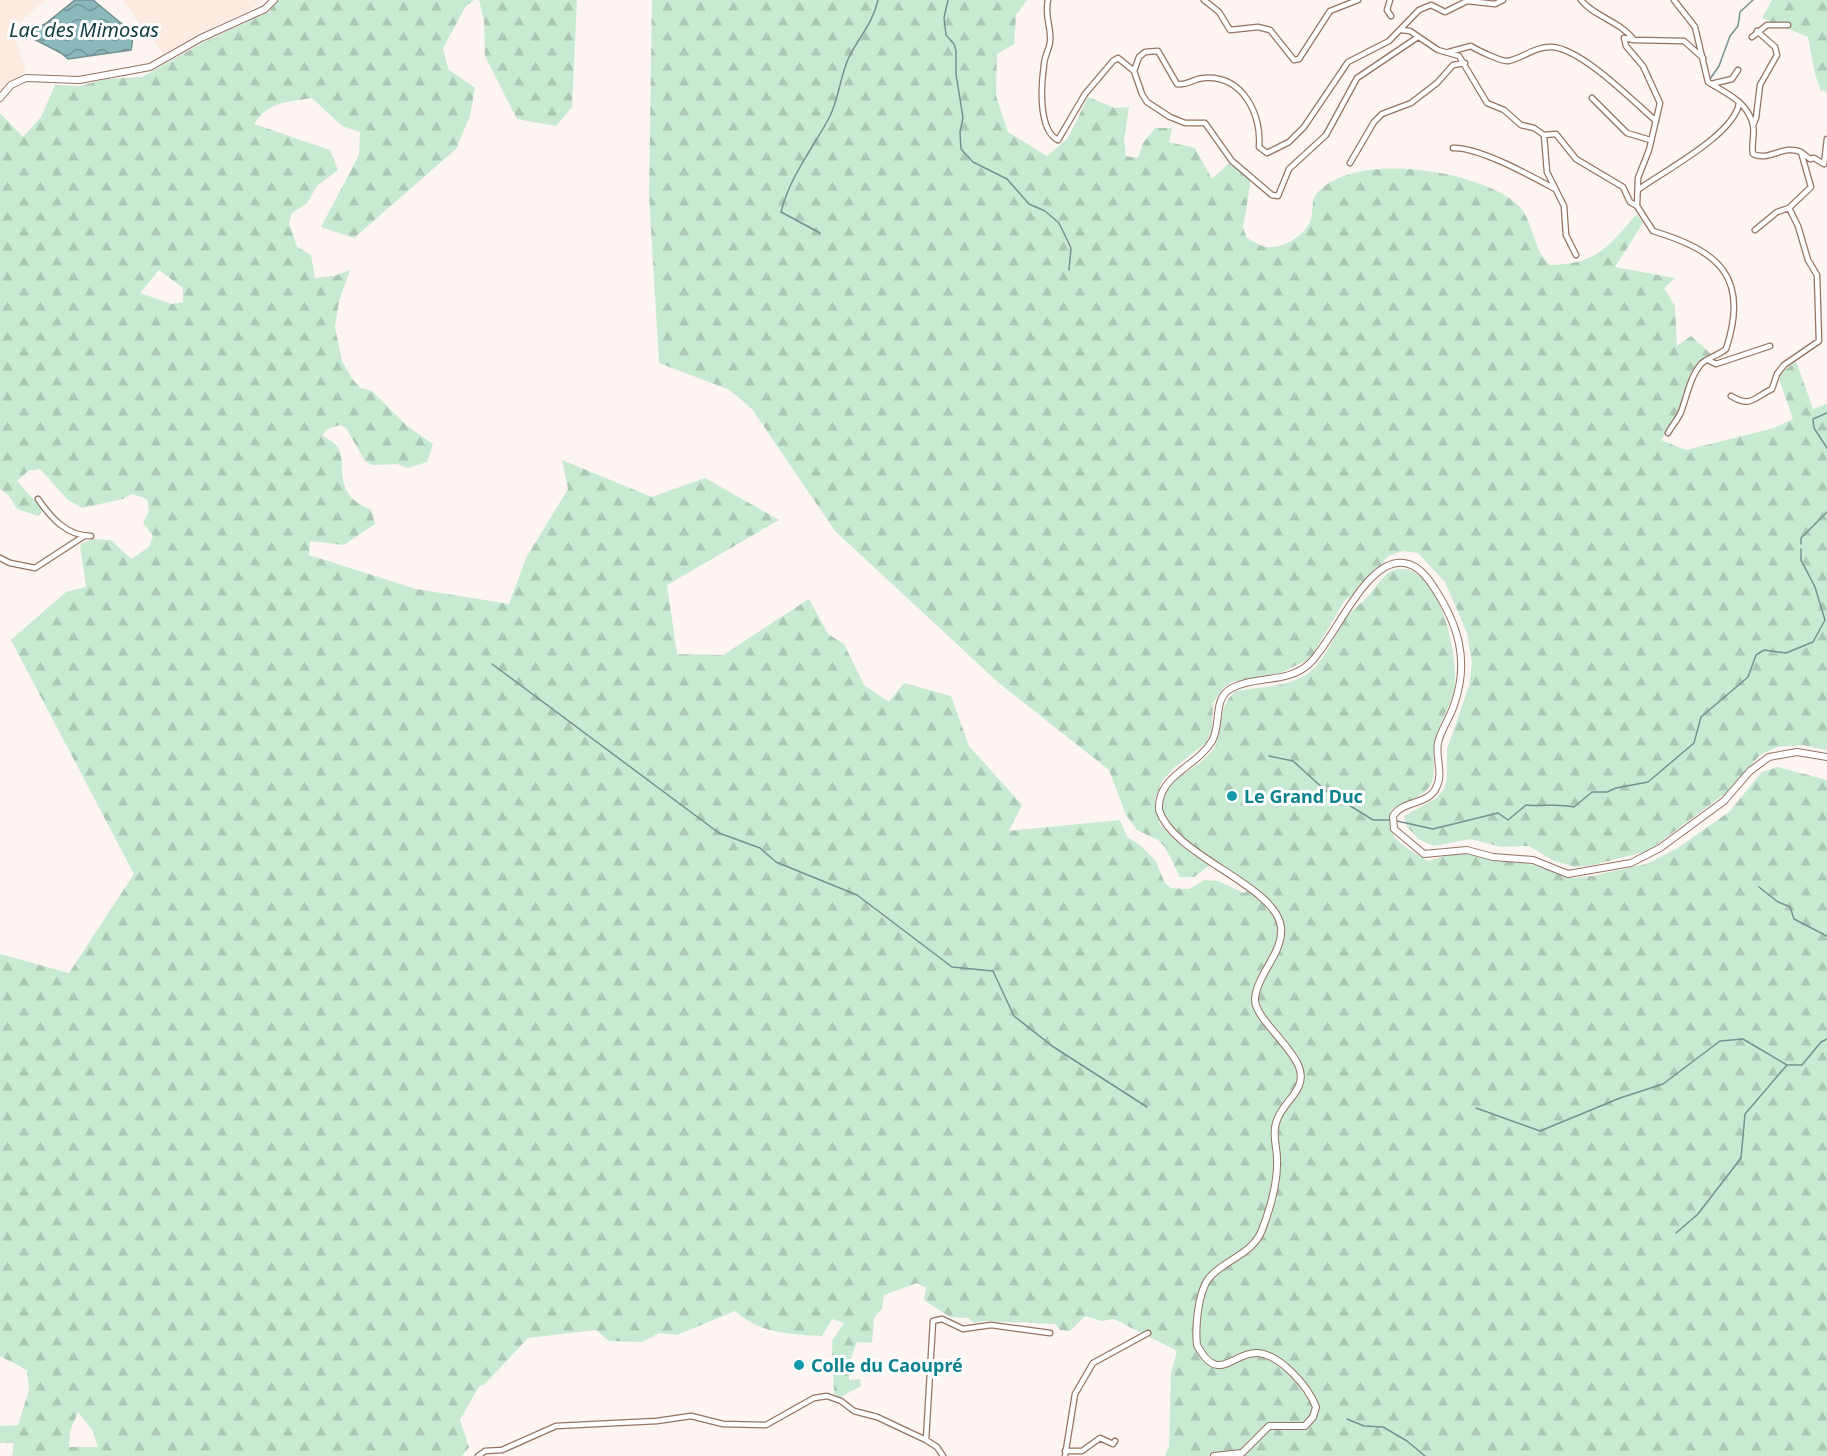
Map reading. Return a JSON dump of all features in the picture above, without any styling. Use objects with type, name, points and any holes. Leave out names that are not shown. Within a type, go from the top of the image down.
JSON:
[{"type":"street","points":[[0,98],[11,85],[26,78],[79,80],[150,67],[201,38],[265,9],[274,0]]},
{"type":"street","points":[[1048,0],[1045,17],[1050,40],[1043,67],[1043,108],[1048,133],[1059,140],[1085,94],[1118,58],[1134,71],[1147,102],[1170,117],[1185,123],[1205,123],[1210,127],[1222,149],[1239,168],[1272,195],[1278,196],[1289,169],[1326,135],[1357,78],[1418,37]]},
{"type":"street","points":[[1204,0],[1219,12],[1230,30],[1258,27],[1270,30],[1294,60],[1299,59],[1330,11],[1358,0]]},
{"type":"street","points":[[1390,0],[1387,10],[1391,16]]},
{"type":"street","points":[[1134,71],[1139,57],[1145,52],[1158,51],[1177,84],[1208,78],[1237,88],[1247,95],[1260,132],[1259,147],[1267,153],[1288,142],[1304,127],[1316,112],[1343,66],[1389,41],[1419,10],[1431,5],[1445,12],[1467,1],[1488,5],[1503,0]]},
{"type":"street","points":[[1581,0],[1586,6],[1624,28],[1634,40]]},
{"type":"street","points":[[1674,0],[1680,10],[1694,23],[1705,60],[1706,78],[1711,84],[1732,95],[1753,125]]},
{"type":"street","points":[[1752,37],[1767,25],[1788,25]]},
{"type":"street","points":[[1401,30],[1410,31],[1459,56],[1487,103],[1504,110],[1521,125],[1534,128],[1544,135],[1556,134],[1576,159],[1623,187],[1630,202],[1637,206]]},
{"type":"street","points":[[1757,31],[1775,47],[1777,55],[1760,85],[1753,125],[1752,152],[1755,156],[1788,149],[1801,152],[1810,159],[1814,158],[1824,164],[1827,139]]},
{"type":"street","points":[[1668,433],[1681,412],[1686,391],[1694,381],[1697,369],[1726,350],[1730,338],[1735,294],[1727,274],[1703,252],[1670,234],[1653,231],[1637,206],[1638,178],[1656,121],[1659,99],[1643,66],[1626,46],[1624,38],[1684,41],[1705,60]]},
{"type":"street","points":[[1448,52],[1471,46],[1484,54],[1507,61],[1543,47],[1558,48],[1623,89],[1656,121]]},
{"type":"street","points":[[1350,163],[1374,122],[1382,114],[1411,103],[1437,83],[1453,65],[1465,63]]},
{"type":"street","points":[[1711,84],[1731,79],[1738,70]]},
{"type":"street","points":[[1592,98],[1627,133],[1650,140]]},
{"type":"street","points":[[1639,189],[1696,152],[1726,127],[1735,117],[1739,102]]},
{"type":"street","points":[[1544,135],[1547,172],[1564,206],[1566,235],[1576,255]]},
{"type":"street","points":[[1453,148],[1466,148],[1534,177],[1555,189]]},
{"type":"street","points":[[1755,230],[1777,212],[1789,208],[1811,187],[1801,152]]},
{"type":"street","points":[[1731,396],[1743,403],[1749,403],[1772,389],[1777,374],[1784,365],[1819,341],[1817,275],[1808,260],[1798,226],[1789,208]]},
{"type":"street","points":[[1708,360],[1716,364],[1728,362],[1770,346]]},
{"type":"street","points":[[38,499],[47,513],[65,529],[84,536],[91,536]]},
{"type":"street","points":[[0,558],[35,568],[84,536]]},
{"type":"street","points":[[1214,1456],[1242,1453],[1250,1447],[1265,1428],[1274,1425],[1305,1426],[1316,1413],[1313,1398],[1268,1354],[1252,1353],[1226,1365],[1212,1362],[1201,1352],[1196,1336],[1202,1297],[1209,1278],[1248,1249],[1262,1232],[1277,1168],[1276,1120],[1300,1085],[1299,1068],[1290,1050],[1260,1016],[1256,1007],[1258,989],[1281,934],[1277,915],[1260,897],[1169,830],[1159,810],[1162,790],[1213,740],[1219,705],[1229,690],[1245,684],[1283,677],[1303,669],[1318,654],[1350,603],[1384,568],[1396,563],[1414,566],[1431,583],[1454,622],[1462,654],[1458,694],[1438,742],[1438,785],[1428,797],[1402,806],[1392,820],[1397,833],[1424,854],[1467,850],[1493,856],[1533,860],[1568,874],[1624,864],[1643,858],[1724,801],[1750,771],[1769,757],[1797,752],[1827,757]]},
{"type":"street","points":[[926,1440],[933,1321],[942,1319],[963,1329],[991,1325],[1050,1333]]},
{"type":"street","points":[[1115,1441],[1113,1444],[1100,1438],[1082,1451],[1065,1454],[1075,1394],[1093,1363],[1148,1333]]},
{"type":"street","points":[[478,1456],[485,1451],[502,1450],[556,1426],[691,1416],[723,1424],[766,1425],[814,1398],[827,1396],[841,1401],[854,1412],[878,1417],[926,1440],[937,1447],[943,1456]]},
{"type":"shaded area","points":[[0,0],[46,0],[12,28],[26,71],[0,93]]},
{"type":"shaded area","points":[[122,0],[263,0],[247,12],[201,32],[163,54]]},
{"type":"green space","points":[[278,0],[474,0],[466,6],[443,48],[448,69],[475,88],[470,116],[456,149],[354,238],[321,227],[359,155],[360,132],[342,126],[312,98],[286,102],[272,107],[254,124],[330,150],[338,170],[317,186],[307,203],[292,213],[289,222],[297,247],[311,255],[315,278],[334,276],[350,270],[339,301],[335,327],[342,361],[353,380],[361,388],[372,391],[407,426],[433,444],[427,462],[408,468],[397,464],[372,465],[365,461],[346,428],[340,425],[327,429],[322,436],[332,441],[341,453],[344,484],[348,493],[355,501],[371,510],[375,524],[344,545],[310,541],[309,555],[416,589],[509,604],[526,558],[568,489],[562,460],[652,497],[705,478],[779,520],[667,585],[677,654],[723,655],[809,599],[828,634],[844,644],[864,685],[889,702],[904,683],[951,696],[969,746],[1022,805],[1009,831],[1120,820],[1127,837],[1140,845],[1155,860],[1165,883],[1171,888],[1189,889],[1205,880],[1218,881],[1244,893],[1252,888],[1173,832],[1161,810],[1168,789],[1212,751],[1218,737],[1225,705],[1236,691],[1291,682],[1307,674],[1323,657],[1343,622],[1386,574],[1396,569],[1416,574],[1428,584],[1445,619],[1454,658],[1454,690],[1435,739],[1434,771],[1430,786],[1422,794],[1391,810],[1389,819],[1390,828],[1398,841],[1428,861],[1458,852],[1488,859],[1523,862],[1573,878],[1592,876],[1646,864],[1676,849],[1729,812],[1762,772],[1778,767],[1827,780],[1827,1456],[1165,1456],[1169,1447],[1171,1373],[1177,1351],[1114,1319],[1102,1321],[1085,1316],[1070,1331],[1060,1330],[1055,1324],[986,1321],[973,1323],[969,1318],[950,1317],[924,1300],[926,1288],[917,1283],[884,1295],[882,1308],[874,1318],[872,1343],[857,1342],[849,1364],[849,1380],[860,1379],[861,1386],[839,1398],[834,1393],[832,1341],[844,1323],[832,1319],[822,1336],[786,1333],[755,1324],[735,1311],[677,1335],[659,1333],[642,1342],[609,1341],[596,1330],[528,1338],[484,1385],[479,1386],[460,1420],[469,1447],[462,1456],[12,1456],[14,1443],[0,1443],[0,1426],[18,1425],[29,1390],[27,1370],[0,1356],[0,954],[69,973],[134,874],[11,640],[66,592],[86,587],[80,545],[92,539],[111,540],[131,559],[149,547],[153,536],[143,523],[149,511],[147,499],[132,494],[123,499],[82,508],[68,500],[40,469],[28,471],[17,481],[43,510],[38,516],[17,509],[9,496],[0,489],[0,113],[23,137],[41,117],[55,85],[80,86],[106,79],[142,77],[206,41],[269,12]],"holes":[[[159,270],[183,288],[183,302],[172,304],[140,293]],[[78,1412],[93,1431],[98,1447],[69,1447],[70,1431]]]},
{"type":"green space","points":[[479,0],[577,0],[572,107],[556,126],[517,119],[485,56],[484,21]]},
{"type":"green space","points":[[652,0],[1027,0],[1016,15],[1014,44],[997,54],[996,96],[1008,132],[1047,156],[1068,138],[1088,97],[1115,108],[1129,107],[1124,140],[1126,156],[1138,158],[1143,143],[1155,128],[1172,128],[1169,142],[1195,148],[1212,179],[1229,163],[1251,179],[1243,228],[1247,238],[1265,247],[1281,246],[1300,235],[1309,225],[1317,193],[1338,178],[1361,171],[1416,170],[1470,180],[1494,189],[1520,207],[1539,250],[1550,265],[1579,261],[1600,252],[1637,214],[1643,223],[1615,267],[1675,278],[1664,288],[1675,306],[1677,346],[1691,336],[1712,355],[1704,360],[1684,391],[1679,413],[1661,440],[1686,450],[1774,428],[1793,419],[1778,376],[1796,361],[1813,409],[1827,404],[1827,750],[1802,745],[1777,747],[1760,755],[1726,793],[1648,851],[1593,865],[1574,867],[1552,860],[1529,846],[1501,847],[1471,839],[1434,846],[1420,840],[1407,827],[1404,816],[1435,799],[1444,789],[1447,777],[1447,749],[1469,686],[1472,663],[1467,633],[1445,582],[1418,553],[1403,551],[1388,556],[1363,588],[1345,600],[1310,659],[1280,673],[1232,682],[1224,687],[1213,703],[1212,730],[1206,743],[1174,768],[1162,781],[1155,799],[1159,823],[1169,834],[1211,864],[1194,877],[1180,877],[1165,847],[1158,840],[1137,830],[1126,815],[1109,770],[1000,684],[835,531],[752,409],[730,390],[659,363],[649,195]]},
{"type":"green space","points":[[1772,0],[1827,0],[1827,94],[1824,90],[1821,91],[1815,74],[1808,37],[1762,18]]},
{"type":"water","name":"Lac des Mimosas","points":[[75,0],[93,0],[128,29],[133,37],[131,50],[68,59],[24,34],[45,24]]},
{"type":"waterway","points":[[820,233],[781,212],[796,175],[832,111],[846,64],[869,23],[878,0]]},
{"type":"waterway","points":[[948,0],[944,18],[946,35],[954,44],[956,51],[956,74],[963,118],[960,132],[961,149],[973,162],[1007,179],[1029,204],[1045,211],[1059,223],[1071,248],[1069,270]]},
{"type":"waterway","points":[[1710,79],[1719,66],[1730,36],[1738,26],[1740,12],[1753,0]]},
{"type":"waterway","points":[[1827,413],[1813,419],[1814,428],[1827,448]]},
{"type":"waterway","points":[[1801,544],[1801,538],[1827,512]]},
{"type":"waterway","points":[[1397,821],[1433,829],[1498,813],[1508,820],[1526,805],[1574,807],[1592,792],[1607,792],[1648,782],[1694,743],[1701,717],[1748,677],[1756,655],[1764,650],[1786,653],[1813,642],[1825,620],[1815,587],[1801,560],[1801,549]]},
{"type":"waterway","points":[[492,664],[719,833],[760,848],[776,862],[857,895],[952,967],[993,971],[1014,1016],[1052,1046],[1147,1107]]},
{"type":"waterway","points":[[1269,756],[1293,761],[1325,790],[1373,820],[1392,820]]},
{"type":"waterway","points":[[1759,887],[1778,902],[1790,907],[1794,919],[1827,936]]},
{"type":"waterway","points":[[1476,1108],[1540,1131],[1620,1098],[1663,1084],[1720,1041],[1743,1039],[1787,1065],[1802,1065],[1821,1042],[1827,1039]]},
{"type":"waterway","points":[[1676,1233],[1698,1214],[1741,1158],[1745,1114],[1787,1065]]},
{"type":"waterway","points":[[1347,1419],[1364,1426],[1383,1427],[1407,1441],[1425,1456]]},
{"type":"place","name":"Le Grand Duc","points":[[1232,796]]},
{"type":"place","name":"Colle du Caoupré","points":[[799,1365]]}]
